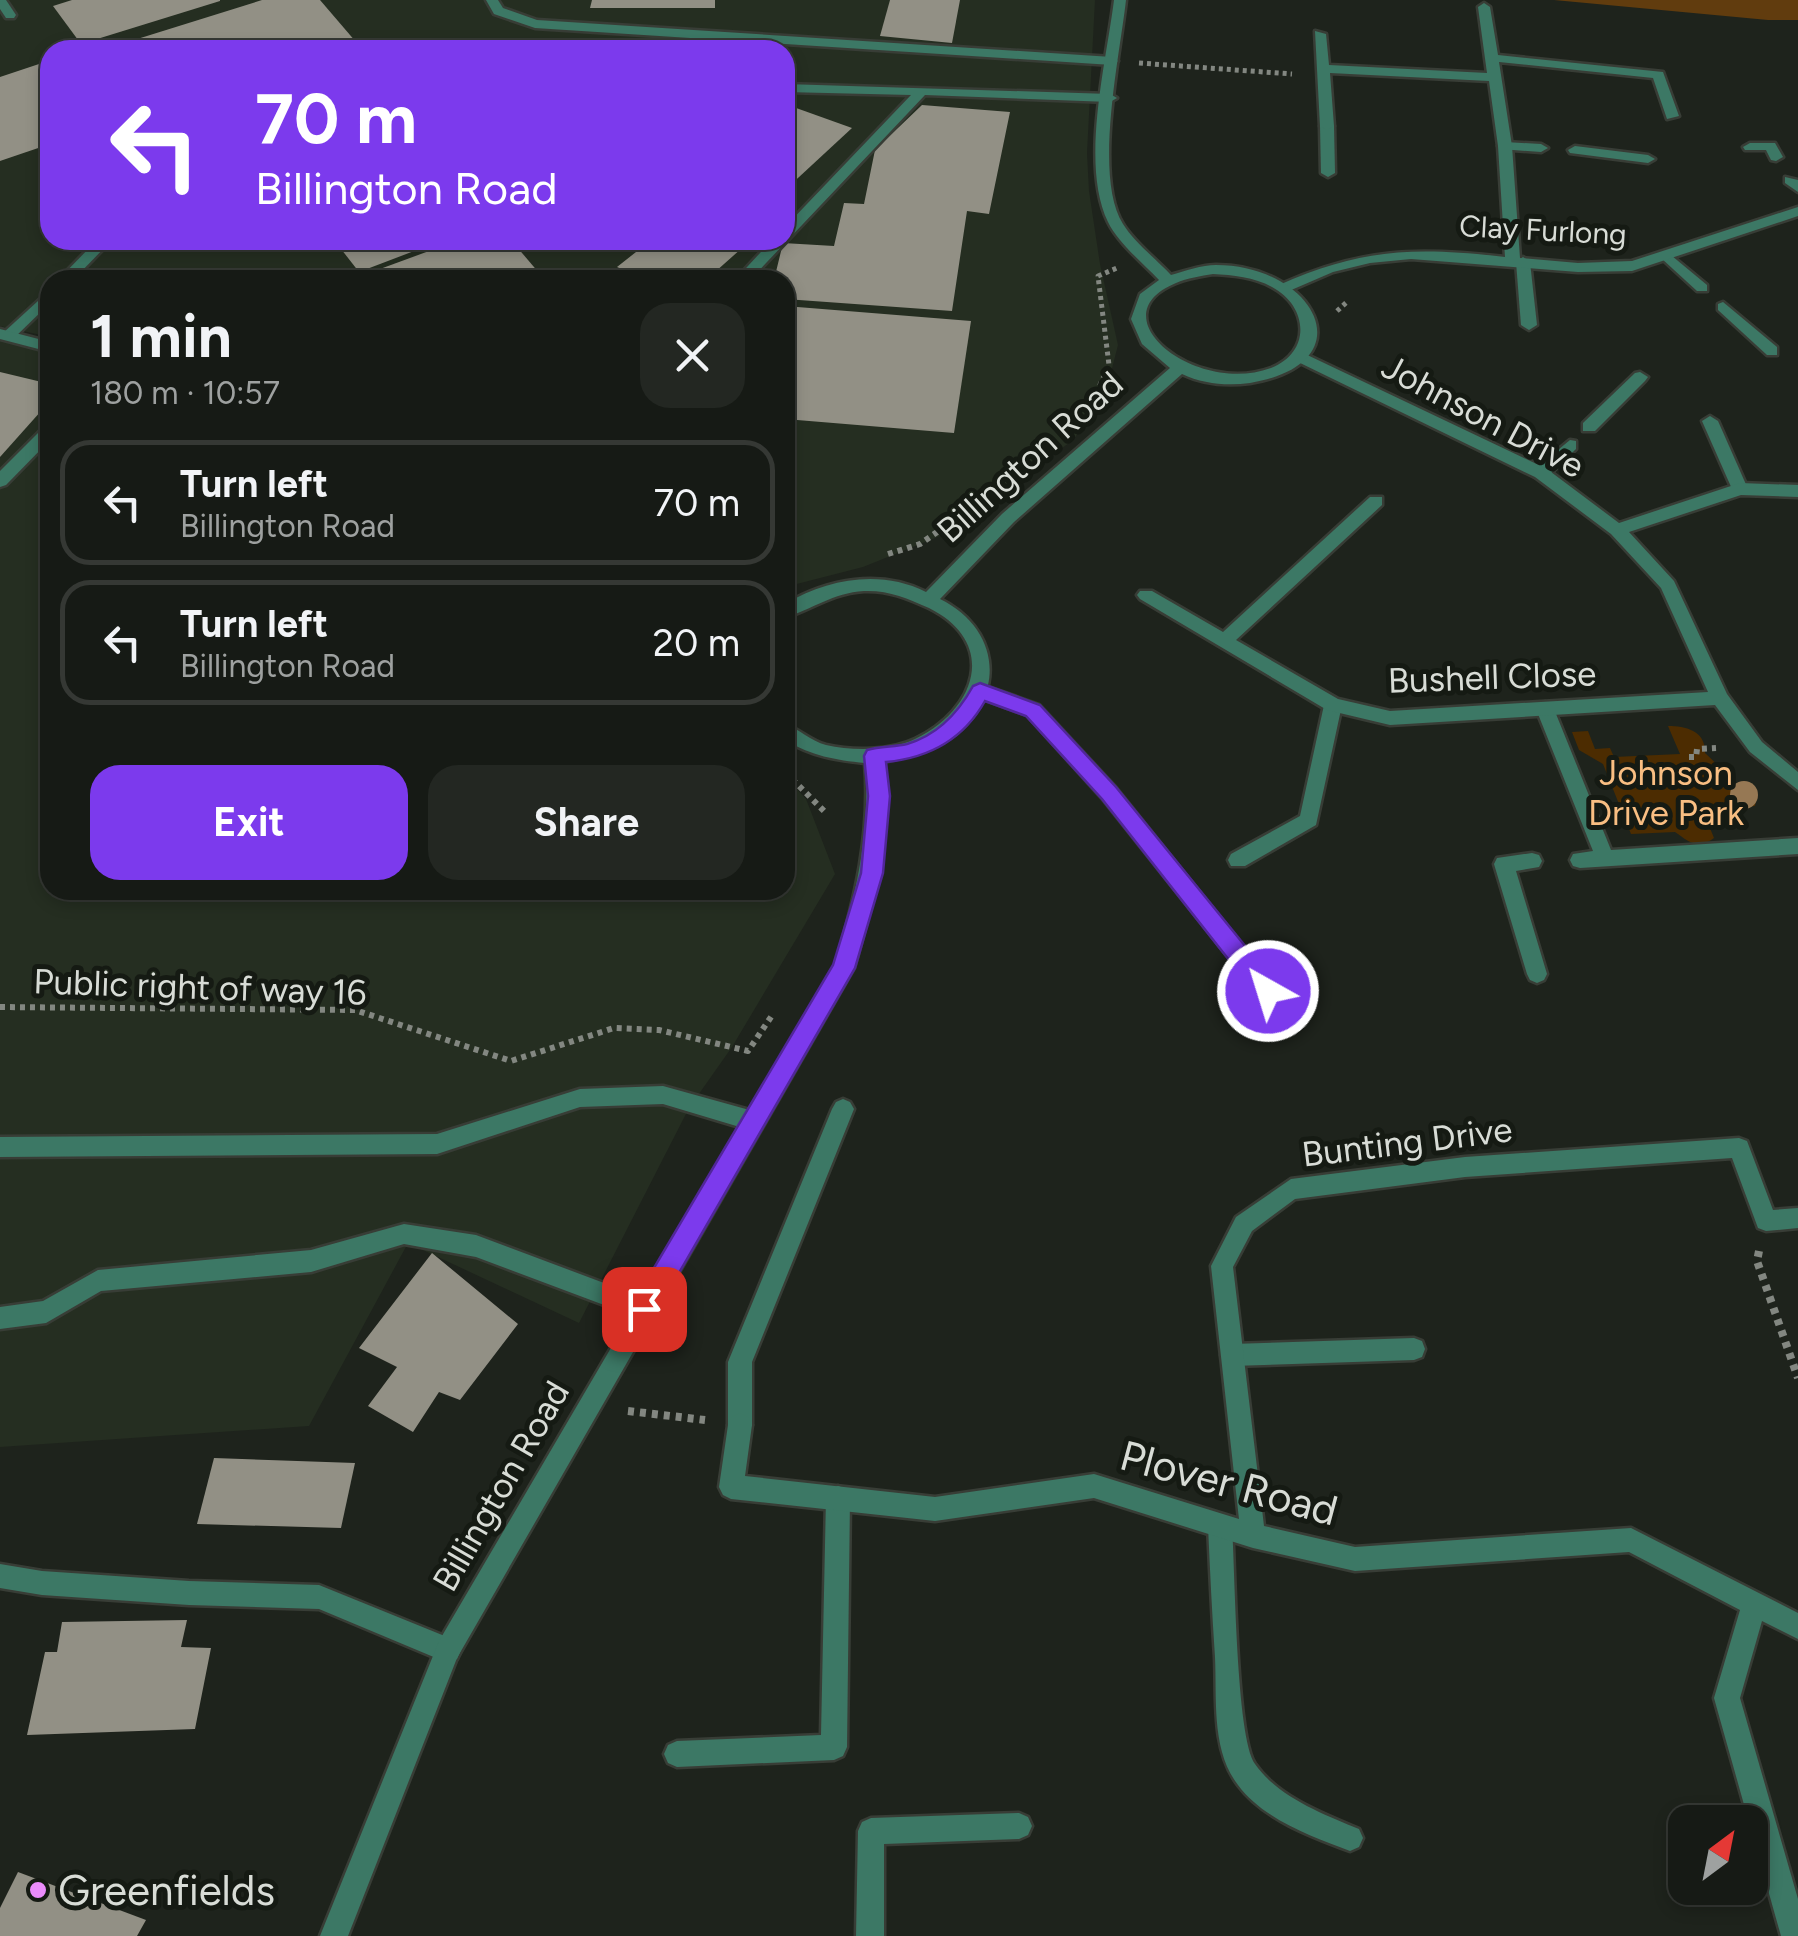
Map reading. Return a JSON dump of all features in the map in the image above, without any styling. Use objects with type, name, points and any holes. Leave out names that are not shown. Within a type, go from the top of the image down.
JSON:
[{"type":"street","points":[[0,0],[10,15]]},
{"type":"street","points":[[492,0],[498,11],[535,24],[785,40]]},
{"type":"street","points":[[1120,0],[1102,147],[1103,191],[1116,226],[1167,279],[1201,270],[1238,270],[1284,288],[1301,303],[1310,320],[1312,338],[1300,357],[1284,370],[1260,378],[1232,380],[1178,368]]},
{"type":"street","points":[[1484,7],[1529,325]]},
{"type":"street","points":[[1320,34],[1328,173]]},
{"type":"street","points":[[795,41],[1112,61]]},
{"type":"street","points":[[1493,58],[1658,75],[1672,116]]},
{"type":"street","points":[[1322,70],[1496,77]]},
{"type":"street","points":[[795,88],[1110,98]]},
{"type":"street","points":[[795,216],[922,91]]},
{"type":"street","points":[[1504,146],[1541,148]]},
{"type":"street","points":[[1750,146],[1770,146],[1776,157]]},
{"type":"street","points":[[1574,150],[1648,159]]},
{"type":"street","name":"Clay Furlong","points":[[1284,288],[1322,269],[1370,256],[1437,252],[1518,262],[1625,267],[1798,211]]},
{"type":"street","points":[[75,270],[95,250]]},
{"type":"street","points":[[752,270],[771,250]]},
{"type":"street","points":[[1666,255],[1702,288]]},
{"type":"street","name":"Billington Road","points":[[930,598],[1008,518],[1178,368],[1158,355],[1144,339],[1138,322],[1140,306],[1150,290],[1167,279]]},
{"type":"street","points":[[4,335],[40,303]]},
{"type":"street","points":[[1723,307],[1772,351]]},
{"type":"street","points":[[4,335],[40,344]]},
{"type":"street","name":"Johnson Drive","points":[[1300,357],[1541,472],[1617,530],[1668,585],[1720,698],[1756,747],[1798,782]]},
{"type":"street","points":[[1588,427],[1640,377]]},
{"type":"street","points":[[1710,421],[1740,489]]},
{"type":"street","points":[[0,481],[40,441]]},
{"type":"street","points":[[1541,472],[1570,445]]},
{"type":"street","points":[[1617,530],[1740,489],[1798,491]]},
{"type":"street","points":[[1226,639],[1376,501]]},
{"type":"street","points":[[795,607],[818,594],[855,585],[894,586],[930,598],[957,615],[974,638],[982,667],[980,691],[966,717],[941,738],[910,752],[874,756],[825,752],[795,736]]},
{"type":"street","name":"Bushell Close","points":[[1146,595],[1333,705],[1390,718],[1720,698]]},
{"type":"street","points":[[980,691],[1033,710],[1109,793],[1268,991]]},
{"type":"street","points":[[1238,860],[1309,820],[1333,705]]},
{"type":"street","points":[[1545,709],[1606,858]]},
{"type":"street","name":"Billington Road","points":[[334,1936],[448,1650],[844,968],[872,873],[879,796],[874,756]]},
{"type":"street","points":[[1580,860],[1798,846]]},
{"type":"street","points":[[1532,861],[1504,864],[1536,974]]},
{"type":"street","points":[[0,1147],[437,1144],[580,1098],[663,1095],[753,1121]]},
{"type":"street","points":[[740,1424],[740,1362],[843,1109]]},
{"type":"street","name":"Bunting Drive","points":[[1253,1536],[1222,1266],[1244,1224],[1292,1189],[1464,1167],[1739,1148],[1766,1220]]},
{"type":"street","points":[[1766,1220],[1798,1218]]},
{"type":"street","points":[[0,1318],[46,1312],[98,1281],[311,1261],[404,1234],[476,1246],[644,1309]]},
{"type":"street","points":[[1232,1355],[1414,1349]]},
{"type":"street","name":"Plover Road","points":[[740,1424],[731,1486],[935,1508],[1094,1486],[1253,1536],[1356,1560],[1631,1540],[1798,1626]]},
{"type":"street","points":[[676,1754],[834,1748],[838,1498]]},
{"type":"street","points":[[1220,1526],[1231,1729],[1242,1768],[1285,1805],[1321,1828],[1350,1838]]},
{"type":"street","points":[[0,1576],[42,1583],[189,1593],[319,1596],[448,1650]]},
{"type":"street","points":[[1754,1605],[1727,1698],[1795,1936]]},
{"type":"street","points":[[870,1936],[871,1831],[1019,1826]]},
{"type":"path","points":[[1133,62],[1292,74]]},
{"type":"path","points":[[1085,412],[1110,365],[1098,276]]},
{"type":"path","points":[[920,544],[966,512]]},
{"type":"path","points":[[795,782],[825,812]]},
{"type":"path","name":"Public right of way 16","points":[[0,1007],[355,1010],[512,1060],[614,1028],[659,1030],[748,1051]]},
{"type":"path","points":[[1766,1220],[1756,1261],[1798,1378]]},
{"type":"path","points":[[587,1406],[740,1424]]},
{"type":"shaded area","points":[[0,0],[1095,0],[1087,153],[1089,191],[1118,345],[1105,396],[1073,440],[945,534],[863,567],[795,584],[795,270],[40,270],[40,335],[0,326]]},
{"type":"shaded area","points":[[1554,0],[1798,0],[1798,20],[1768,20]]},
{"type":"shaded area","points":[[0,332],[40,342],[40,900],[795,900],[795,787],[806,799],[835,874],[732,1047],[689,1108],[579,1323],[408,1243],[309,1426],[0,1447]]},
{"type":"green space","name":"Johnson Drive Park","points":[[1668,726],[1698,735],[1705,753],[1724,771],[1721,774],[1731,786],[1745,784],[1757,795],[1755,806],[1703,811],[1714,838],[1703,844],[1675,832],[1631,834],[1603,764],[1579,750],[1572,732],[1588,731],[1595,749],[1610,748],[1614,757],[1680,754]]},
{"type":"building","points":[[72,0],[220,0],[94,40],[78,40],[53,6]]},
{"type":"building","points":[[262,0],[320,0],[354,40],[134,40]]},
{"type":"building","points":[[592,0],[715,0],[715,8],[590,8]]},
{"type":"building","points":[[890,0],[960,0],[952,43],[880,36]]},
{"type":"building","points":[[40,65],[40,147],[0,161],[0,77]]},
{"type":"building","points":[[922,105],[1010,112],[989,214],[967,211],[952,311],[795,300],[795,270],[776,270],[781,250],[795,250],[795,244],[834,246],[844,203],[864,204],[875,150]]},
{"type":"building","points":[[795,108],[852,128],[795,181]]},
{"type":"building","points":[[342,250],[417,250],[364,270],[357,270]]},
{"type":"building","points":[[432,250],[520,250],[536,270],[377,270]]},
{"type":"building","points":[[631,250],[740,250],[717,270],[617,267],[636,252]]},
{"type":"building","points":[[795,307],[971,321],[954,433],[795,420]]},
{"type":"building","points":[[0,372],[40,382],[40,412],[0,457]]},
{"type":"building","points":[[432,1253],[518,1324],[460,1400],[439,1392],[413,1432],[368,1406],[397,1367],[359,1348]]},
{"type":"building","points":[[214,1458],[355,1463],[341,1528],[197,1524]]},
{"type":"building","points":[[187,1620],[181,1647],[211,1648],[195,1729],[27,1735],[45,1652],[57,1652],[62,1622]]},
{"type":"building","name":"Greenfields","points":[[18,1872],[146,1920],[137,1936],[0,1936],[0,1908]]},
{"type":"place","name":"Greenfields","points":[[38,1890]]},
{"type":"route","points":[[644,1309],[844,968],[872,873],[879,796],[874,756],[910,752],[941,738],[966,717],[980,691],[1033,710],[1109,793],[1268,991]]}]
